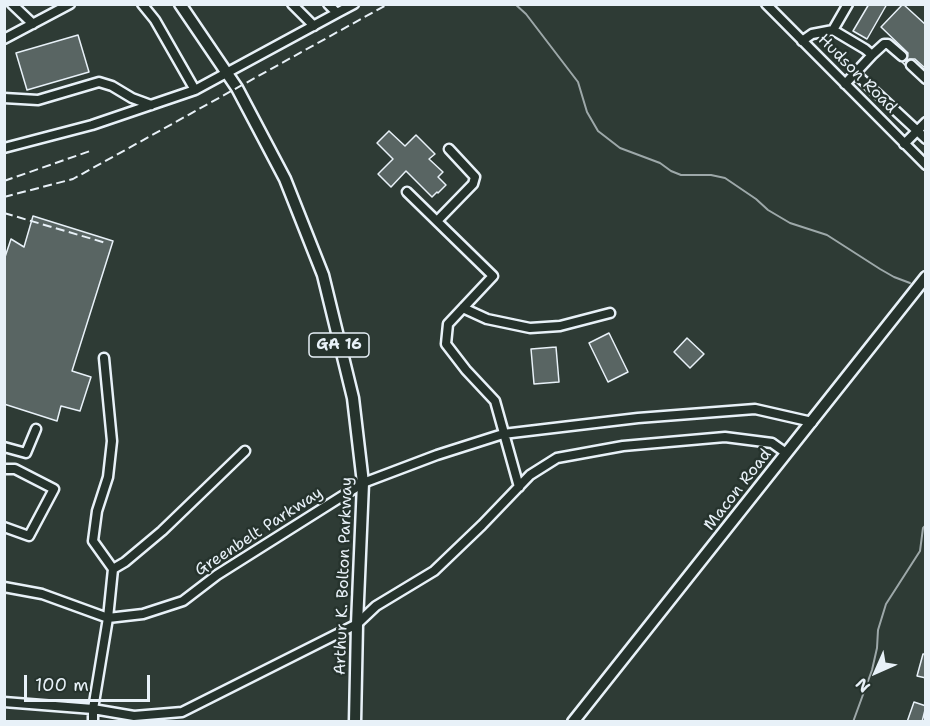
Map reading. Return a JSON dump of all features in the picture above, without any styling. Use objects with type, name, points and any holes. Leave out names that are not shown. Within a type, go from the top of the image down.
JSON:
[{"type":"main road","name":"Arthur K. Bolton Parkway","points":[[180,4],[237,88],[285,179],[323,275],[353,398],[363,483],[355,722]]},
{"type":"main road","name":"Macon Road","points":[[573,722],[926,277]]},
{"type":"street","points":[[12,4],[33,24]]},
{"type":"street","points":[[4,39],[70,4]]},
{"type":"street","points":[[142,4],[155,20],[195,90]]},
{"type":"street","points":[[292,4],[314,26]]},
{"type":"street","points":[[328,4],[337,14]]},
{"type":"street","points":[[4,148],[92,125],[195,90],[354,4]]},
{"type":"street","name":"Hudson Road","points":[[766,4],[926,165]]},
{"type":"street","points":[[833,30],[848,4]]},
{"type":"street","points":[[802,41],[812,34],[833,30],[872,55]]},
{"type":"street","points":[[845,84],[884,44],[888,44],[902,56]]},
{"type":"street","points":[[911,65],[926,79]]},
{"type":"street","points":[[855,73],[926,140]]},
{"type":"street","points":[[4,98],[38,100],[99,82],[151,105]]},
{"type":"street","points":[[904,144],[926,122]]},
{"type":"street","points":[[437,221],[473,184],[475,177],[449,149]]},
{"type":"street","points":[[407,192],[493,276],[448,324],[446,344],[495,401],[519,487]]},
{"type":"street","points":[[463,308],[487,319],[530,328],[560,326],[610,313]]},
{"type":"street","points":[[93,722],[113,569],[93,541],[97,511],[108,477],[112,441],[104,358]]},
{"type":"street","name":"Greenbelt Parkway","points":[[4,587],[42,594],[108,618],[143,614],[183,601],[217,575],[363,483],[437,455],[503,434],[638,418],[755,409],[812,422]]},
{"type":"street","points":[[4,447],[27,453],[36,429]]},
{"type":"street","points":[[4,702],[93,709],[134,716],[182,712],[357,624],[376,606],[434,571],[530,475],[557,458],[623,446],[725,437],[772,443],[786,453]]},
{"type":"street","points":[[113,569],[125,562],[162,531],[245,452]]},
{"type":"street","points":[[4,469],[15,469],[54,489],[29,536],[4,527]]},
{"type":"building","points":[[869,4],[887,4],[867,39],[853,31]]},
{"type":"building","points":[[903,4],[926,25],[926,69],[915,59],[909,59],[905,65],[902,62],[907,60],[908,53],[881,27]]},
{"type":"building","points":[[78,35],[89,72],[27,90],[16,53]]},
{"type":"building","points":[[389,131],[405,146],[416,135],[435,154],[429,159],[443,172],[438,177],[446,185],[438,193],[432,197],[406,171],[391,187],[378,174],[393,159],[377,143]]},
{"type":"building","points":[[33,216],[113,241],[72,371],[91,377],[80,411],[61,406],[57,421],[4,404],[4,260],[11,239],[24,247]]},
{"type":"building","points":[[609,333],[628,372],[608,382],[589,343]]},
{"type":"building","points":[[687,338],[704,354],[690,368],[674,352]]},
{"type":"building","points":[[556,347],[559,382],[534,384],[531,349]]},
{"type":"building","points":[[923,654],[926,654],[926,678],[917,676]]},
{"type":"building","points":[[914,702],[926,706],[922,722],[907,722]]},
{"type":"waterway","points":[[515,4],[526,14],[578,82],[587,112],[598,131],[620,148],[660,163],[681,175],[711,175],[725,178],[768,210],[790,223],[827,235],[880,269],[910,283]]},
{"type":"waterway","points":[[853,722],[872,670],[878,630],[886,604],[920,551],[923,528],[926,525]]},
{"type":"railway","points":[[4,197],[73,179],[388,4]]},
{"type":"railway","points":[[4,181],[93,150]]},
{"type":"railway","points":[[4,213],[106,243]]}]
